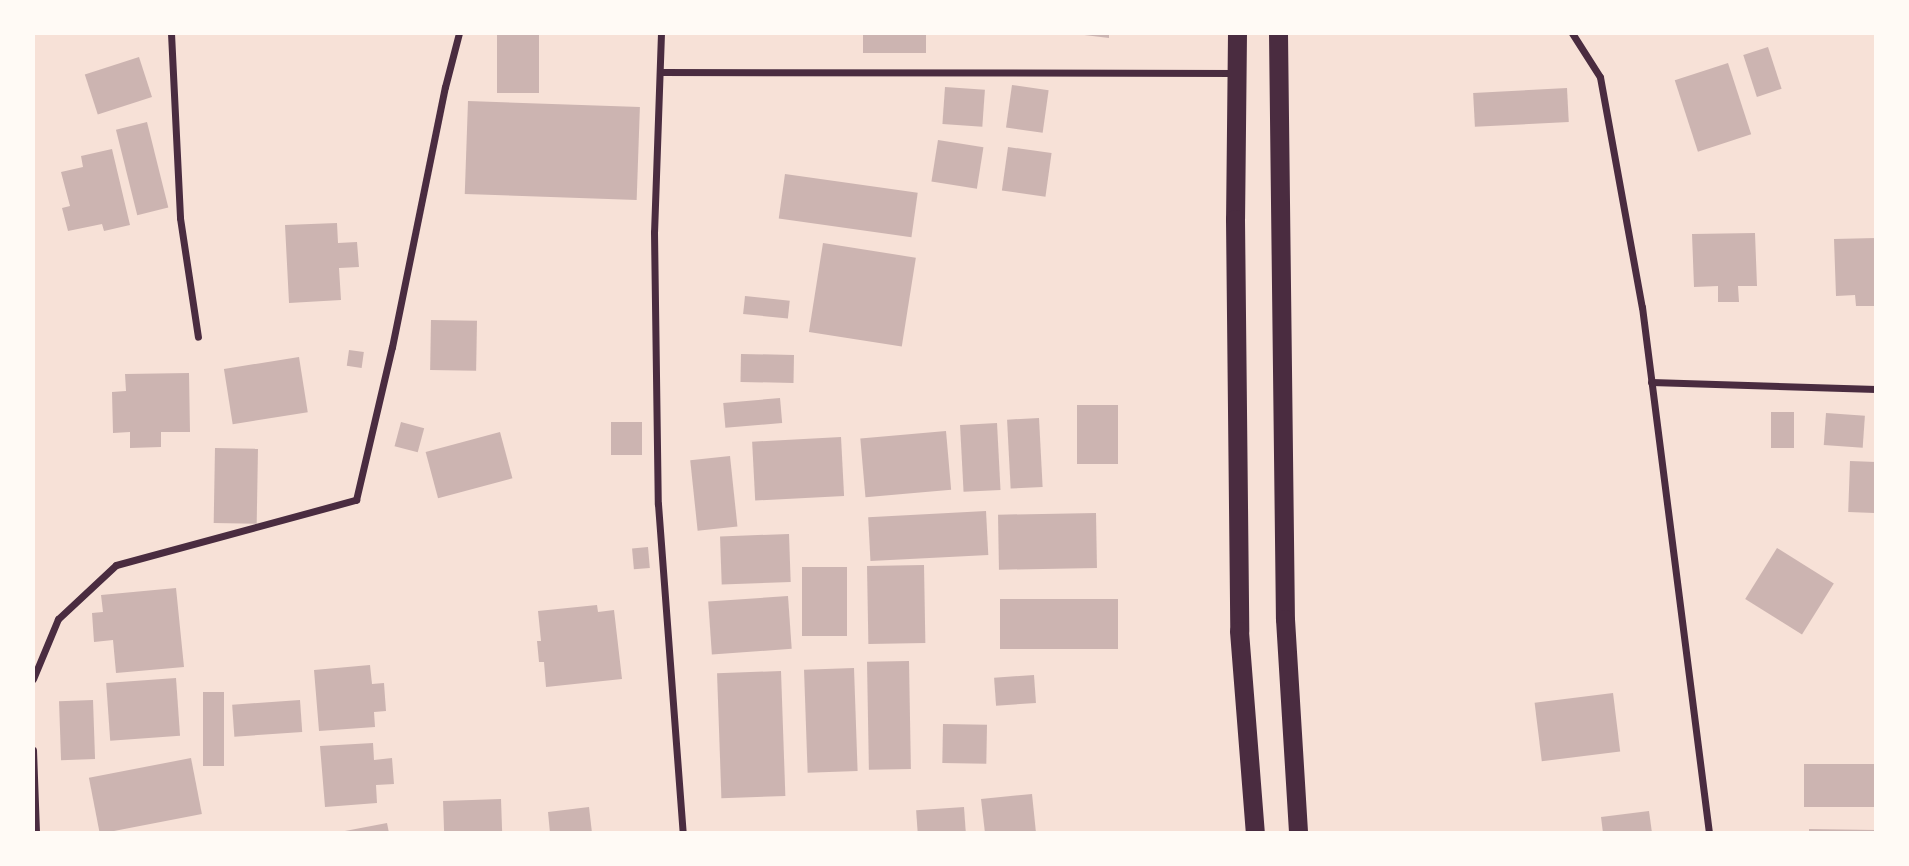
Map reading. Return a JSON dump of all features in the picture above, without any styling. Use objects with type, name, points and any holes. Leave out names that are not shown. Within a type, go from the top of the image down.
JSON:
[{"type":"highway","points":[[1237,33],[1239,631],[1255,833]]},
{"type":"highway","points":[[1278,33],[1284,619],[1298,833]]},
{"type":"street","points":[[171,33],[180,218],[198,337]]},
{"type":"street","points":[[33,679],[58,619],[116,565],[356,500],[392,347],[445,87],[459,33]]},
{"type":"street","points":[[661,33],[654,232],[659,503],[683,833]]},
{"type":"street","points":[[1572,33],[1600,78],[1642,307],[1709,833]]},
{"type":"street","points":[[660,72],[1237,73]]},
{"type":"street","points":[[1651,382],[1876,389]]},
{"type":"street","points":[[33,750],[36,833]]},
{"type":"building","points":[[497,33],[539,33],[539,93],[497,93]]},
{"type":"building","points":[[863,33],[926,33],[926,53],[863,53]]},
{"type":"building","points":[[1068,33],[1109,33],[1109,38]]},
{"type":"building","points":[[1768,47],[1782,89],[1757,97],[1743,55]]},
{"type":"building","points":[[139,57],[152,97],[98,115],[85,75]]},
{"type":"building","points":[[1728,63],[1751,134],[1698,152],[1675,80]]},
{"type":"building","points":[[1012,85],[1049,90],[1043,133],[1006,128]]},
{"type":"building","points":[[945,87],[985,90],[982,127],[942,124]]},
{"type":"building","points":[[1567,88],[1569,122],[1475,127],[1473,93]]},
{"type":"building","points":[[468,101],[640,107],[637,200],[465,194]]},
{"type":"building","points":[[147,122],[168,207],[137,215],[116,130]]},
{"type":"building","points":[[938,140],[983,147],[977,189],[931,181]]},
{"type":"building","points":[[1008,147],[1052,153],[1045,197],[1002,191]]},
{"type":"building","points":[[112,149],[130,225],[104,231],[102,224],[68,231],[62,208],[70,206],[61,172],[83,167],[81,156]]},
{"type":"building","points":[[785,174],[918,193],[911,237],[779,219]]},
{"type":"building","points":[[337,223],[338,243],[357,242],[359,267],[339,268],[341,300],[289,303],[285,225]]},
{"type":"building","points":[[1755,233],[1757,286],[1738,286],[1739,302],[1718,302],[1718,286],[1694,287],[1692,234]]},
{"type":"building","points":[[1876,238],[1876,306],[1856,306],[1855,295],[1836,296],[1834,239]]},
{"type":"building","points":[[823,243],[916,258],[902,347],[809,332]]},
{"type":"building","points":[[745,296],[790,301],[788,319],[743,314]]},
{"type":"building","points":[[431,320],[477,321],[476,371],[430,370]]},
{"type":"building","points":[[349,350],[364,352],[362,368],[347,366]]},
{"type":"building","points":[[741,354],[794,355],[794,383],[741,382]]},
{"type":"building","points":[[299,357],[308,412],[233,424],[224,369]]},
{"type":"building","points":[[189,373],[190,432],[161,432],[161,447],[130,448],[130,432],[113,433],[112,392],[126,391],[125,374]]},
{"type":"building","points":[[780,398],[782,423],[725,428],[723,403]]},
{"type":"building","points":[[1077,405],[1118,405],[1118,464],[1077,464]]},
{"type":"building","points":[[1771,412],[1794,412],[1794,448],[1771,448]]},
{"type":"building","points":[[1826,413],[1865,416],[1863,448],[1824,445]]},
{"type":"building","points":[[1039,418],[1043,487],[1011,489],[1007,420]]},
{"type":"building","points":[[401,422],[424,428],[418,452],[395,446]]},
{"type":"building","points":[[611,422],[642,422],[642,455],[611,455]]},
{"type":"building","points":[[997,423],[1001,490],[964,492],[960,425]]},
{"type":"building","points":[[946,431],[951,490],[865,497],[860,438]]},
{"type":"building","points":[[500,432],[512,478],[438,498],[426,452]]},
{"type":"building","points":[[841,437],[844,496],[755,501],[752,442]]},
{"type":"building","points":[[215,448],[258,449],[257,524],[214,523]]},
{"type":"building","points":[[730,456],[737,527],[698,531],[690,460]]},
{"type":"building","points":[[1850,461],[1876,462],[1874,513],[1848,512]]},
{"type":"building","points":[[986,511],[988,555],[870,561],[868,517]]},
{"type":"building","points":[[1096,513],[1097,568],[999,570],[998,515]]},
{"type":"building","points":[[789,534],[791,582],[722,584],[720,536]]},
{"type":"building","points":[[648,547],[650,568],[634,569],[632,548]]},
{"type":"building","points":[[1777,548],[1834,584],[1802,634],[1745,599]]},
{"type":"building","points":[[924,565],[925,643],[868,644],[867,566]]},
{"type":"building","points":[[802,567],[847,567],[847,636],[802,636]]},
{"type":"building","points":[[176,588],[184,667],[116,673],[113,640],[94,642],[92,613],[103,612],[101,595]]},
{"type":"building","points":[[788,596],[792,649],[712,654],[708,602]]},
{"type":"building","points":[[1000,599],[1118,599],[1118,649],[1000,649]]},
{"type":"building","points":[[597,605],[598,612],[614,610],[622,679],[546,687],[544,662],[539,662],[537,641],[541,641],[538,611]]},
{"type":"building","points":[[909,661],[911,769],[869,770],[867,662]]},
{"type":"building","points":[[370,665],[372,684],[384,683],[386,711],[374,712],[375,727],[319,731],[314,670]]},
{"type":"building","points":[[854,668],[858,771],[808,773],[804,670]]},
{"type":"building","points":[[781,671],[785,796],[721,798],[717,673]]},
{"type":"building","points":[[1034,675],[1036,703],[996,706],[994,678]]},
{"type":"building","points":[[176,678],[180,736],[110,741],[106,683]]},
{"type":"building","points":[[203,692],[224,692],[224,766],[203,766]]},
{"type":"building","points":[[1613,693],[1620,752],[1542,761],[1535,703]]},
{"type":"building","points":[[93,700],[95,759],[61,760],[59,701]]},
{"type":"building","points":[[300,700],[302,732],[234,737],[232,705]]},
{"type":"building","points":[[943,724],[987,725],[986,764],[942,763]]},
{"type":"building","points":[[373,743],[374,760],[392,758],[394,784],[376,785],[377,803],[325,807],[320,746]]},
{"type":"building","points":[[191,758],[202,814],[100,833],[89,778]]},
{"type":"building","points":[[1804,764],[1876,764],[1876,807],[1804,807]]},
{"type":"building","points":[[1032,794],[1036,833],[985,833],[981,799]]},
{"type":"building","points":[[501,799],[502,833],[444,833],[443,801]]},
{"type":"building","points":[[589,807],[592,833],[550,833],[548,812]]},
{"type":"building","points":[[964,807],[966,833],[918,833],[916,810]]},
{"type":"building","points":[[1649,811],[1652,833],[1603,833],[1601,817]]},
{"type":"building","points":[[387,823],[389,833],[345,833],[345,831]]},
{"type":"building","points":[[1809,829],[1876,830],[1876,833],[1809,833]]}]
